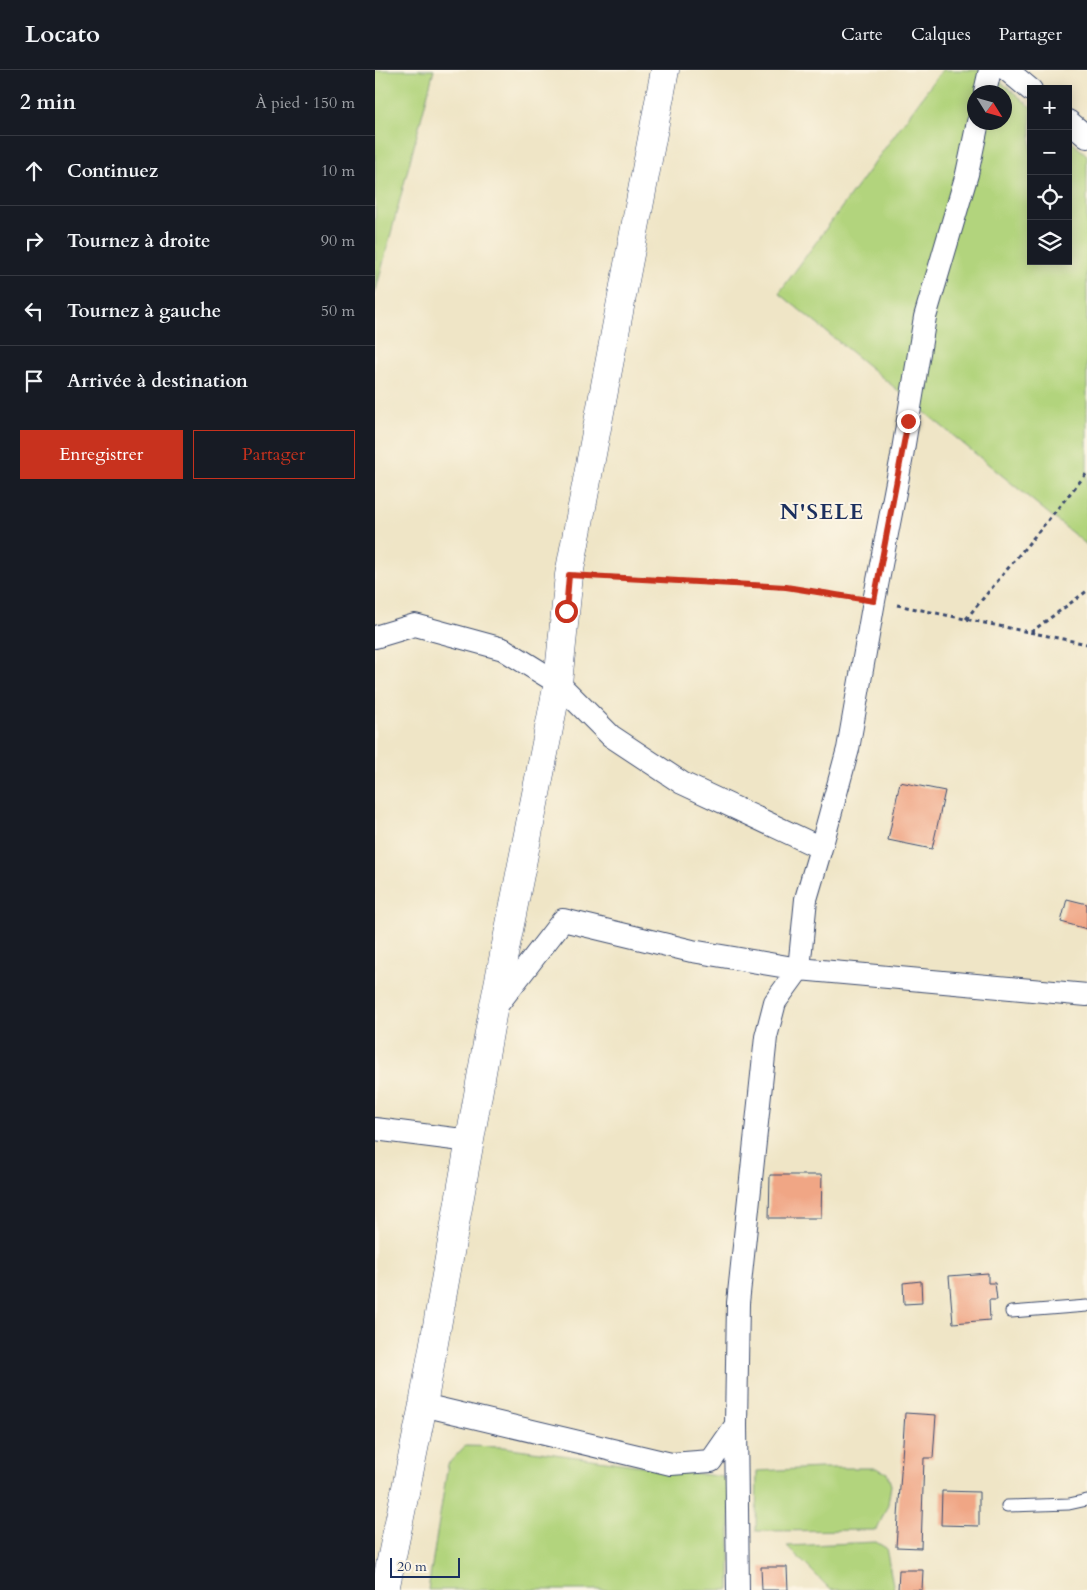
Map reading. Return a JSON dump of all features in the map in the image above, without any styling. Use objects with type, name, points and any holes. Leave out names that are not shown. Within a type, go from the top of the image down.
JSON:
[{"type":"main road","points":[[385,1590],[423,1405],[493,1010],[558,683],[569,575],[665,70]]},
{"type":"street","points":[[987,85],[990,70]]},
{"type":"street","points":[[1007,70],[1027,87]]},
{"type":"street","points":[[1072,124],[1087,137]]},
{"type":"street","points":[[739,1590],[738,1303],[766,1037],[775,1002],[799,969],[806,899],[848,749],[902,456],[925,317],[967,174],[976,130]]},
{"type":"street","points":[[375,637],[415,625],[503,649],[558,683],[611,736],[682,783],[821,848]]},
{"type":"street","points":[[493,1010],[563,920],[692,951],[799,969],[1087,995]]},
{"type":"street","points":[[375,1129],[470,1142]]},
{"type":"street","points":[[423,1405],[671,1464],[711,1461],[737,1424]]},
{"type":"lane","points":[[1011,1312],[1087,1306]]},
{"type":"lane","points":[[1007,1506],[1069,1504],[1087,1500]]},
{"type":"path","points":[[966,619],[1087,473]]},
{"type":"path","points":[[569,575],[786,587],[874,601],[1087,644]]},
{"type":"path","points":[[1031,633],[1087,591]]},
{"type":"green space","points":[[375,70],[434,70],[375,294]]},
{"type":"green space","points":[[942,70],[987,70],[1005,85],[967,85],[967,130],[1012,130],[1012,91],[1027,104],[1027,265],[1072,265],[1072,142],[1087,155],[1087,545],[779,293]]},
{"type":"green space","points":[[465,1446],[503,1447],[723,1477],[730,1490],[730,1590],[428,1590],[448,1464]]},
{"type":"green space","points":[[876,1468],[887,1473],[891,1485],[888,1504],[877,1530],[756,1531],[757,1471]]},
{"type":"green space","points":[[876,1542],[886,1548],[894,1590],[831,1590],[787,1546]]},
{"type":"building","points":[[900,782],[945,791],[932,849],[888,840]]},
{"type":"building","points":[[1067,899],[1087,904],[1087,929],[1061,922]]},
{"type":"building","points":[[770,1175],[822,1175],[821,1218],[769,1218]]},
{"type":"building","points":[[988,1273],[988,1283],[995,1283],[997,1300],[989,1300],[990,1320],[953,1323],[949,1276]]},
{"type":"building","points":[[921,1281],[922,1303],[904,1304],[903,1283]]},
{"type":"building","points":[[905,1413],[936,1415],[933,1458],[924,1458],[921,1548],[896,1547]]},
{"type":"building","points":[[942,1491],[979,1492],[979,1526],[941,1525]]},
{"type":"building","points":[[761,1567],[787,1567],[788,1590],[762,1590]]},
{"type":"building","points":[[899,1570],[923,1570],[922,1590],[898,1590]]},
{"type":"district","name":"N'SELE","points":[[822,511]]},
{"type":"route","points":[[566,611],[569,575],[786,587],[874,601],[908,421]]}]
